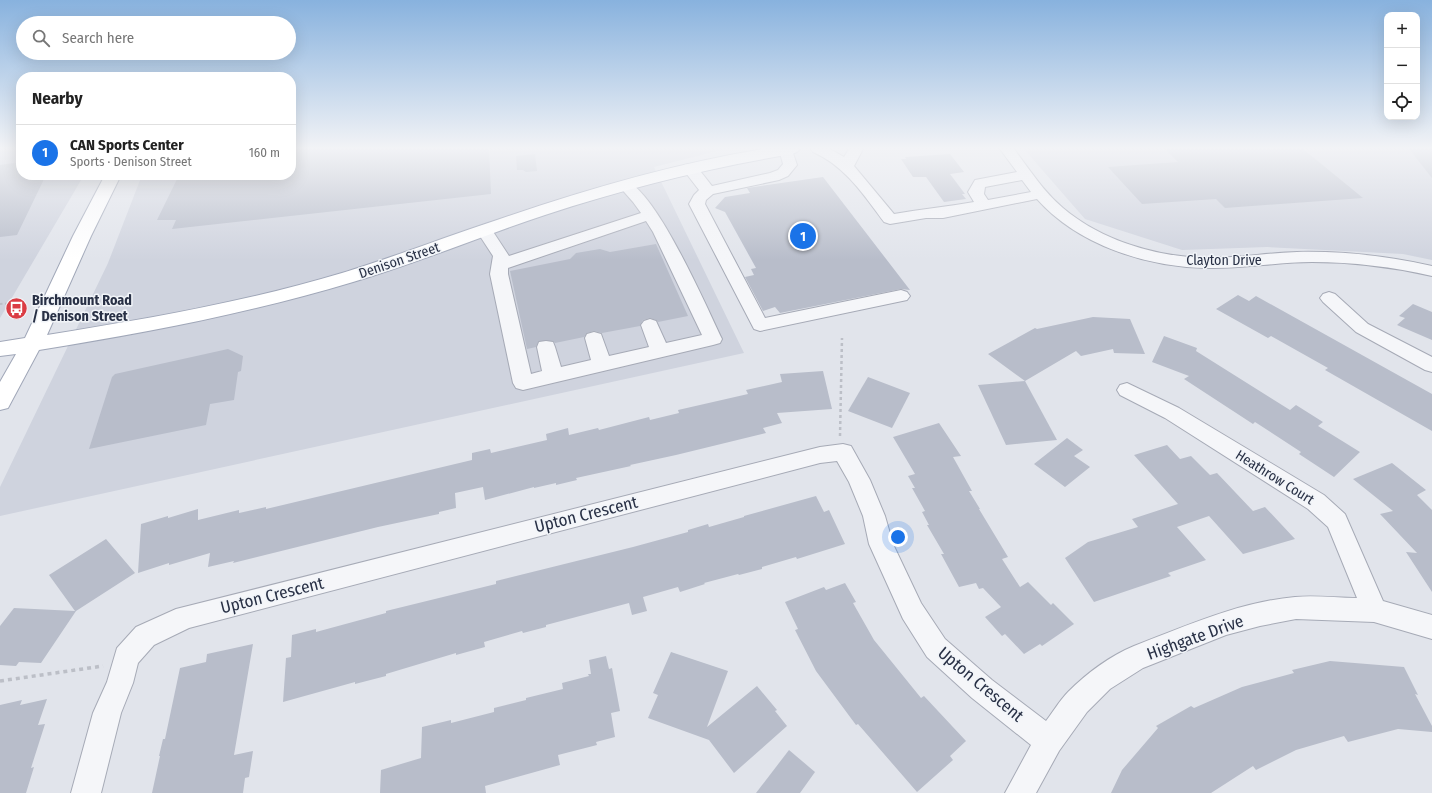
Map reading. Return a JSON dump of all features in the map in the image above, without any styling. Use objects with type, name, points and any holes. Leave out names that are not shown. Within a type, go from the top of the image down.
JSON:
[{"type":"main road","points":[[0,402],[32,344],[82,236],[107,186]]},
{"type":"main road","name":"Denison Street","points":[[0,349],[212,311],[346,278],[484,230],[622,186]]},
{"type":"street","points":[[484,230],[501,256],[500,274],[523,383],[713,339],[661,232],[639,199],[626,186]]},
{"type":"street","points":[[704,186],[708,191]]},
{"type":"street","points":[[732,186],[708,191],[699,198],[697,204],[760,325],[901,296]]},
{"type":"street","points":[[863,186],[890,219],[926,213],[943,213],[1042,194]]},
{"type":"street","points":[[978,186],[976,193],[984,204]]},
{"type":"street","name":"Clayton Drive","points":[[1036,186],[1065,218],[1104,240],[1140,253],[1169,259],[1205,263],[1297,257],[1341,257],[1387,262],[1432,271]]},
{"type":"street","points":[[500,265],[650,215]]},
{"type":"street","points":[[1329,298],[1362,328],[1432,365]]},
{"type":"street","points":[[650,325],[660,351]]},
{"type":"street","points":[[594,338],[602,364]]},
{"type":"street","points":[[546,347],[553,376]]},
{"type":"street","name":"Heathrow Court","points":[[1127,390],[1172,413],[1316,502],[1337,521],[1374,610]]},
{"type":"street","name":"Upton Crescent","points":[[86,793],[107,713],[120,683],[126,657],[145,636],[184,617],[820,455],[843,452],[860,480],[874,516],[881,544],[912,611],[936,648],[982,689],[1049,741]]},
{"type":"street","name":"Highgate Drive","points":[[1020,793],[1049,741],[1077,702],[1101,680],[1134,659],[1225,623],[1260,614],[1296,608],[1374,610],[1432,627]]},
{"type":"path","points":[[0,304],[19,303]]},
{"type":"path","points":[[842,338],[839,432],[843,452]]},
{"type":"path","points":[[0,682],[125,662]]},
{"type":"shaded area","points":[[0,186],[78,186],[0,318]]},
{"type":"shaded area","points":[[138,186],[663,186],[744,353],[0,516],[0,487],[108,263]]},
{"type":"shaded area","points":[[1056,186],[1432,186],[1432,260],[1403,254],[1267,247],[1182,250],[1085,219]]},
{"type":"building","points":[[0,186],[41,186],[17,235],[0,237]]},
{"type":"building","points":[[174,186],[491,186],[491,194],[172,229],[176,220],[157,220]]},
{"type":"building","points":[[761,186],[830,186],[910,290],[901,289],[780,313],[775,307],[763,311],[745,277],[754,275],[751,269],[756,268],[725,212],[715,208],[725,197],[750,193],[747,188]]},
{"type":"building","points":[[932,186],[959,186],[965,194],[962,194],[966,199],[944,202]]},
{"type":"building","points":[[1125,186],[1348,186],[1363,198],[1225,208],[1216,199],[1142,204]]},
{"type":"building","points":[[656,244],[688,316],[658,322],[650,318],[643,320],[640,326],[602,333],[594,331],[587,333],[584,337],[555,343],[553,341],[539,341],[536,347],[527,349],[510,271],[570,259],[576,253],[600,249],[610,252]]},
{"type":"building","points":[[1238,295],[1249,301],[1256,296],[1432,394],[1432,431],[1325,370],[1328,368],[1271,336],[1268,338],[1216,309]]},
{"type":"building","points":[[1413,304],[1432,312],[1432,340],[1397,325],[1405,318],[1399,316]]},
{"type":"building","points":[[1093,317],[1130,319],[1145,354],[1114,353],[1113,349],[1081,356],[1076,351],[1025,381],[988,354],[1035,328],[1037,329]]},
{"type":"building","points":[[1164,336],[1197,348],[1196,351],[1290,410],[1296,405],[1323,422],[1318,426],[1360,452],[1334,477],[1299,454],[1301,452],[1255,422],[1253,424],[1184,379],[1189,376],[1152,362]]},
{"type":"building","points":[[228,349],[243,356],[241,371],[238,372],[234,400],[210,404],[206,425],[89,449],[112,377],[115,374]]},
{"type":"building","points":[[823,371],[832,409],[777,413],[782,423],[763,428],[766,433],[576,478],[577,480],[556,485],[556,483],[534,487],[485,500],[483,487],[455,493],[456,508],[439,512],[439,514],[378,527],[233,563],[234,561],[208,567],[210,553],[169,565],[169,563],[138,573],[141,524],[168,516],[168,518],[198,509],[198,520],[239,510],[239,513],[266,507],[266,509],[472,460],[472,453],[490,449],[491,453],[547,440],[546,434],[568,428],[569,435],[598,428],[599,430],[649,417],[650,420],[679,413],[678,410],[748,394],[746,390],[782,382],[780,374]]},
{"type":"building","points":[[868,377],[910,393],[892,428],[848,411]]},
{"type":"building","points":[[1025,381],[1057,440],[1006,445],[978,385]]},
{"type":"building","points":[[939,423],[961,456],[953,457],[972,491],[969,491],[1008,557],[1002,559],[1020,587],[1028,582],[1051,605],[1053,603],[1074,624],[1042,646],[1040,644],[1024,654],[1005,634],[1002,636],[985,617],[1001,607],[983,588],[979,589],[976,583],[959,587],[941,554],[944,554],[927,525],[929,525],[922,512],[925,511],[912,488],[915,488],[908,476],[915,474],[893,437]]},
{"type":"building","points":[[1067,438],[1083,450],[1074,456],[1090,467],[1065,487],[1034,464]]},
{"type":"building","points":[[1167,445],[1180,459],[1191,456],[1210,475],[1217,473],[1253,511],[1265,507],[1295,539],[1243,554],[1209,516],[1177,527],[1206,560],[1168,573],[1171,576],[1094,602],[1065,558],[1088,542],[1138,527],[1132,519],[1178,504],[1134,455]]},
{"type":"building","points":[[1392,463],[1426,490],[1417,495],[1432,510],[1432,592],[1406,552],[1417,553],[1380,514],[1393,511],[1353,479]]},
{"type":"building","points":[[816,496],[824,512],[829,510],[845,544],[797,559],[796,557],[762,567],[762,569],[704,583],[705,584],[680,592],[678,587],[643,597],[647,611],[632,615],[629,603],[546,625],[546,627],[523,633],[522,631],[484,642],[485,647],[456,655],[456,653],[386,674],[386,676],[355,684],[355,682],[283,702],[286,658],[291,657],[292,635],[316,629],[316,632],[386,613],[386,611],[496,584],[496,581],[633,547],[688,532],[688,530],[708,524],[709,527]]},
{"type":"building","points":[[106,539],[135,573],[76,611],[41,663],[19,662],[16,666],[0,665],[0,626],[14,608],[75,611],[49,575]]},
{"type":"building","points":[[845,583],[856,602],[853,603],[874,640],[921,698],[924,696],[966,741],[950,756],[953,760],[917,792],[858,724],[856,725],[816,671],[795,630],[798,629],[785,602],[824,587],[826,590]]},
{"type":"building","points":[[253,644],[234,755],[253,751],[249,777],[245,778],[243,793],[152,793],[159,756],[163,739],[165,739],[180,668],[206,662],[207,654]]},
{"type":"building","points":[[671,652],[728,671],[707,727],[757,686],[777,710],[775,711],[787,726],[734,773],[709,740],[648,718],[658,695],[653,693]]},
{"type":"building","points":[[606,656],[609,669],[612,668],[620,711],[611,713],[615,737],[596,742],[597,745],[558,755],[560,765],[485,786],[486,793],[380,793],[381,770],[421,758],[422,727],[451,720],[451,723],[494,712],[494,708],[563,689],[562,683],[589,676],[588,674],[591,674],[589,660]]},
{"type":"building","points":[[1330,661],[1404,667],[1418,695],[1415,694],[1432,726],[1432,732],[1398,729],[1348,742],[1344,736],[1296,750],[1256,770],[1253,766],[1211,793],[1111,793],[1122,770],[1158,728],[1156,726],[1191,706],[1194,708],[1242,687],[1294,673],[1292,670]]},
{"type":"building","points":[[47,699],[38,725],[45,724],[31,768],[34,767],[26,793],[0,793],[0,705],[22,700],[20,705]]},
{"type":"building","points":[[789,750],[815,772],[800,793],[756,793]]},
{"type":"place","name":"CAN Sports Center","points":[[803,236]]},
{"type":"place","name":"Birchmount Road / Denison Street","points":[[17,308]]}]
